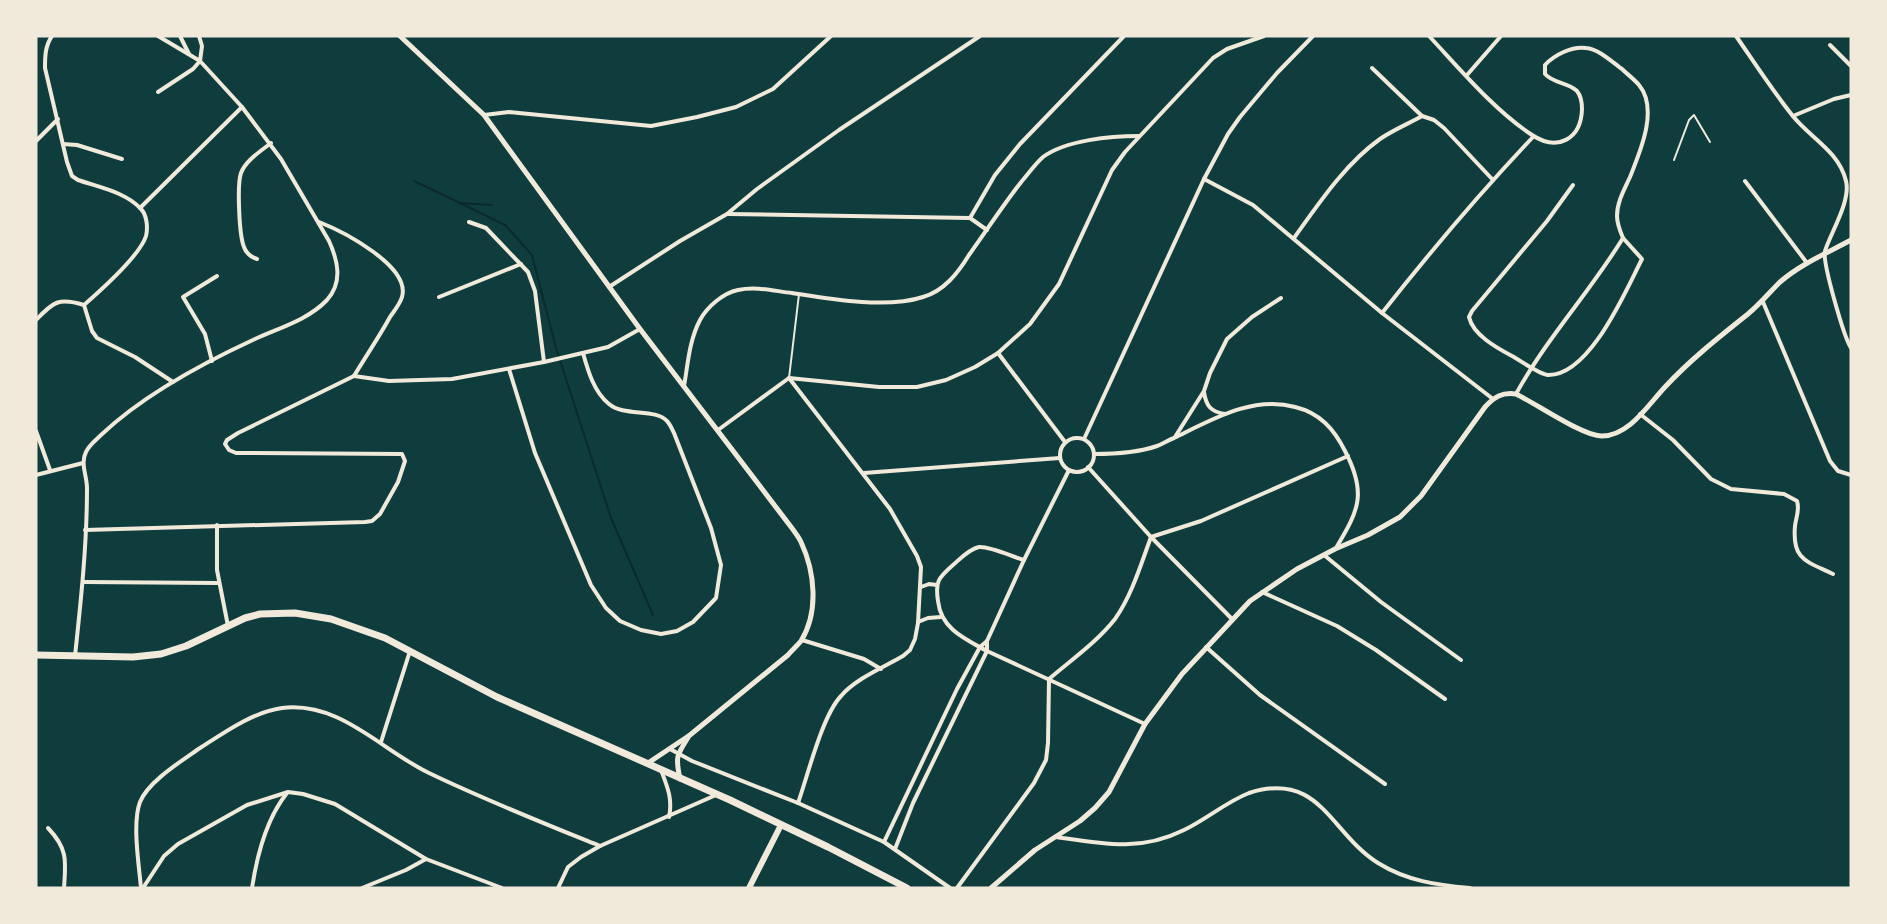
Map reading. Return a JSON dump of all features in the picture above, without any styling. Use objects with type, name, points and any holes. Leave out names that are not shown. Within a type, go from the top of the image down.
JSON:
[{"type":"main road","points":[[36,655],[133,657],[160,654],[186,646],[260,614],[314,615],[361,629],[411,651],[497,697],[717,795],[836,851],[907,888]]},
{"type":"main road","points":[[749,888],[781,825]]},
{"type":"street","points":[[52,36],[45,55],[45,68],[72,176],[116,194],[140,208],[147,226],[142,244],[84,305]]},
{"type":"street","points":[[75,657],[83,582],[87,485],[83,463],[88,448],[131,411],[173,382],[309,313],[328,299],[336,283],[338,270],[336,256],[271,143],[200,61],[158,36]]},
{"type":"street","points":[[180,36],[190,55]]},
{"type":"street","points":[[158,92],[193,69],[200,61],[202,46],[199,36]]},
{"type":"street","points":[[484,115],[509,112],[651,126],[698,117],[736,107],[773,89],[831,36]]},
{"type":"street","points":[[609,287],[727,214],[757,189],[839,130],[980,36]]},
{"type":"street","points":[[970,218],[995,175],[1020,144],[1124,36]]},
{"type":"street","points":[[718,430],[789,378],[879,387],[917,387],[946,380],[975,367],[998,353],[1030,324],[1053,294],[1112,170],[1125,152],[1213,58],[1227,49],[1264,36]]},
{"type":"street","points":[[1084,439],[1204,179],[1228,134],[1277,73],[1313,36]]},
{"type":"street","points":[[1429,36],[1498,107],[1533,136],[1555,144],[1570,138],[1578,128],[1582,101],[1571,87],[1552,81],[1545,74],[1545,65],[1558,55],[1573,49],[1591,48],[1613,62],[1640,85],[1644,94],[1648,109],[1648,126],[1619,201],[1617,218],[1623,238],[1642,259],[1616,311],[1597,342],[1567,370],[1546,375],[1499,349],[1472,326],[1469,317],[1547,221],[1573,185]]},
{"type":"street","points":[[1467,75],[1501,36]]},
{"type":"street","points":[[1736,36],[1793,116],[1838,161],[1847,184],[1844,202],[1824,255],[1844,333],[1851,348]]},
{"type":"street","points":[[401,37],[484,115],[640,329],[800,540],[809,564],[813,602],[810,618],[801,640],[788,655],[690,735],[648,764]]},
{"type":"street","points":[[1830,45],[1851,66]]},
{"type":"street","points":[[1372,68],[1422,116],[1434,120],[1443,128],[1493,180]]},
{"type":"street","points":[[1793,116],[1834,99],[1851,95]]},
{"type":"street","points":[[140,208],[242,107]]},
{"type":"street","points":[[1294,238],[1336,181],[1369,147],[1422,116]]},
{"type":"street","points":[[36,141],[58,119]]},
{"type":"street","points":[[684,386],[690,344],[701,319],[715,302],[727,293],[759,288],[872,303],[901,302],[926,297],[948,283],[961,268],[1009,198],[1036,163],[1045,156],[1065,146],[1118,136],[1140,136]]},
{"type":"street","points":[[1382,313],[1417,268],[1533,136]]},
{"type":"street","points":[[257,259],[246,252],[242,240],[241,173],[251,160],[271,143]]},
{"type":"street","points":[[63,144],[77,145],[122,159]]},
{"type":"street","points":[[1204,179],[1252,205],[1382,313],[1493,399]]},
{"type":"street","points":[[1745,181],[1808,264]]},
{"type":"street","points":[[727,214],[970,218],[987,230]]},
{"type":"street","points":[[85,530],[358,523],[372,520],[380,514],[404,466],[405,458],[402,454],[236,453],[229,450],[225,444],[238,433],[354,376],[402,297],[403,288],[400,277],[391,266],[336,228],[317,221]]},
{"type":"street","points":[[469,222],[486,228],[528,272],[535,291],[544,362]]},
{"type":"street","points":[[1516,394],[1531,366],[1577,306],[1623,238]]},
{"type":"street","points":[[991,888],[1028,856],[1080,821],[1095,808],[1109,792],[1145,724],[1182,674],[1250,601],[1297,569],[1368,535],[1390,523],[1411,507],[1493,399],[1508,393],[1516,394],[1593,435],[1610,435],[1621,431],[1632,423],[1699,353],[1762,302],[1780,283],[1851,240]]},
{"type":"street","points":[[439,297],[521,264]]},
{"type":"street","points":[[212,362],[205,334],[183,297],[217,276]]},
{"type":"street","points":[[1174,437],[1204,392],[1227,339],[1243,324],[1281,298]]},
{"type":"street","points":[[36,320],[50,305],[58,302],[75,302],[84,305]]},
{"type":"street","points":[[1762,302],[1830,460],[1838,471],[1851,475]]},
{"type":"street","points":[[84,305],[97,338],[135,357],[173,382]]},
{"type":"street","points":[[354,376],[389,381],[452,379],[544,362],[608,347],[640,329]]},
{"type":"street","points":[[509,369],[535,453],[591,585],[606,608],[620,621],[641,630],[661,634],[677,631],[693,622],[716,598],[721,565],[711,528],[674,433],[666,420],[659,416],[627,412],[610,405],[597,390],[583,353]]},
{"type":"street","points":[[998,353],[1065,442]]},
{"type":"street","points":[[789,378],[890,509],[913,546],[921,567],[918,623],[910,650],[849,688],[834,705],[828,716],[798,803]]},
{"type":"street","points":[[1204,392],[1208,407],[1214,412],[1227,414]]},
{"type":"street","points":[[1094,454],[1119,454],[1158,446],[1227,414],[1260,404],[1279,404],[1302,409],[1330,426],[1340,440],[1357,480],[1358,496],[1350,523],[1335,549]]},
{"type":"street","points":[[1640,414],[1672,440],[1712,479],[1731,489],[1784,494],[1797,501],[1799,506],[1795,525],[1795,543],[1798,553],[1803,560],[1833,574]]},
{"type":"street","points":[[36,431],[50,470]]},
{"type":"street","points":[[1074,438],[1084,439],[1091,445],[1094,454],[1092,461],[1083,471],[1069,470],[1063,465],[1060,451],[1065,442],[1074,438]]},
{"type":"street","points":[[1151,537],[1201,521],[1348,456]]},
{"type":"street","points":[[864,473],[1060,458]]},
{"type":"street","points":[[36,475],[83,463]]},
{"type":"street","points":[[1088,467],[1151,537],[1232,619]]},
{"type":"street","points":[[895,849],[923,782],[987,651],[987,641],[1024,560],[1069,470]]},
{"type":"street","points":[[217,525],[216,552],[219,583],[228,627]]},
{"type":"street","points":[[957,888],[1034,783],[1046,760],[1049,680],[1103,633],[1115,618],[1123,606],[1151,537]]},
{"type":"street","points":[[1024,560],[985,547],[975,548],[944,572],[937,585],[938,610],[941,617],[953,630],[987,651],[1145,724]]},
{"type":"street","points":[[1324,555],[1381,603],[1461,660]]},
{"type":"street","points":[[83,582],[219,583]]},
{"type":"street","points":[[921,587],[929,584],[937,585]]},
{"type":"street","points":[[1262,592],[1337,626],[1376,650],[1445,699]]},
{"type":"street","points":[[918,623],[926,619],[941,617]]},
{"type":"street","points":[[801,640],[864,659],[881,669]]},
{"type":"street","points":[[884,842],[957,689],[980,647],[987,641]]},
{"type":"street","points":[[1206,647],[1260,695],[1385,784]]},
{"type":"street","points":[[381,742],[411,651]]},
{"type":"street","points":[[142,888],[137,826],[138,811],[146,792],[178,763],[202,747],[255,716],[281,708],[311,709],[344,721],[429,773],[528,818],[600,846]]},
{"type":"street","points":[[680,778],[677,765],[678,754],[690,735]]},
{"type":"street","points":[[668,749],[798,803],[884,842],[950,888]]},
{"type":"street","points":[[660,770],[672,805],[669,817]]},
{"type":"street","points":[[914,779],[923,782]]},
{"type":"street","points":[[1054,837],[1112,846],[1142,844],[1185,830],[1249,793],[1281,788],[1295,790],[1310,797],[1321,806],[1363,853],[1388,869],[1426,883],[1470,888]]},
{"type":"street","points":[[142,888],[164,856],[178,844],[247,805],[288,792],[335,804],[426,859],[502,888]]},
{"type":"street","points":[[252,888],[267,829],[274,812],[288,792]]},
{"type":"street","points":[[560,887],[568,867],[600,846],[717,795]]},
{"type":"street","points":[[48,828],[59,839],[63,847],[64,888]]},
{"type":"street","points":[[362,888],[426,859]]},
{"type":"lane","points":[[1674,160],[1689,120],[1694,115],[1710,142]]},
{"type":"lane","points":[[789,378],[799,294]]},
{"type":"waterway","points":[[414,181],[460,203],[492,205]]},
{"type":"waterway","points":[[460,203],[505,225],[532,255],[556,348],[611,518],[653,615]]}]
